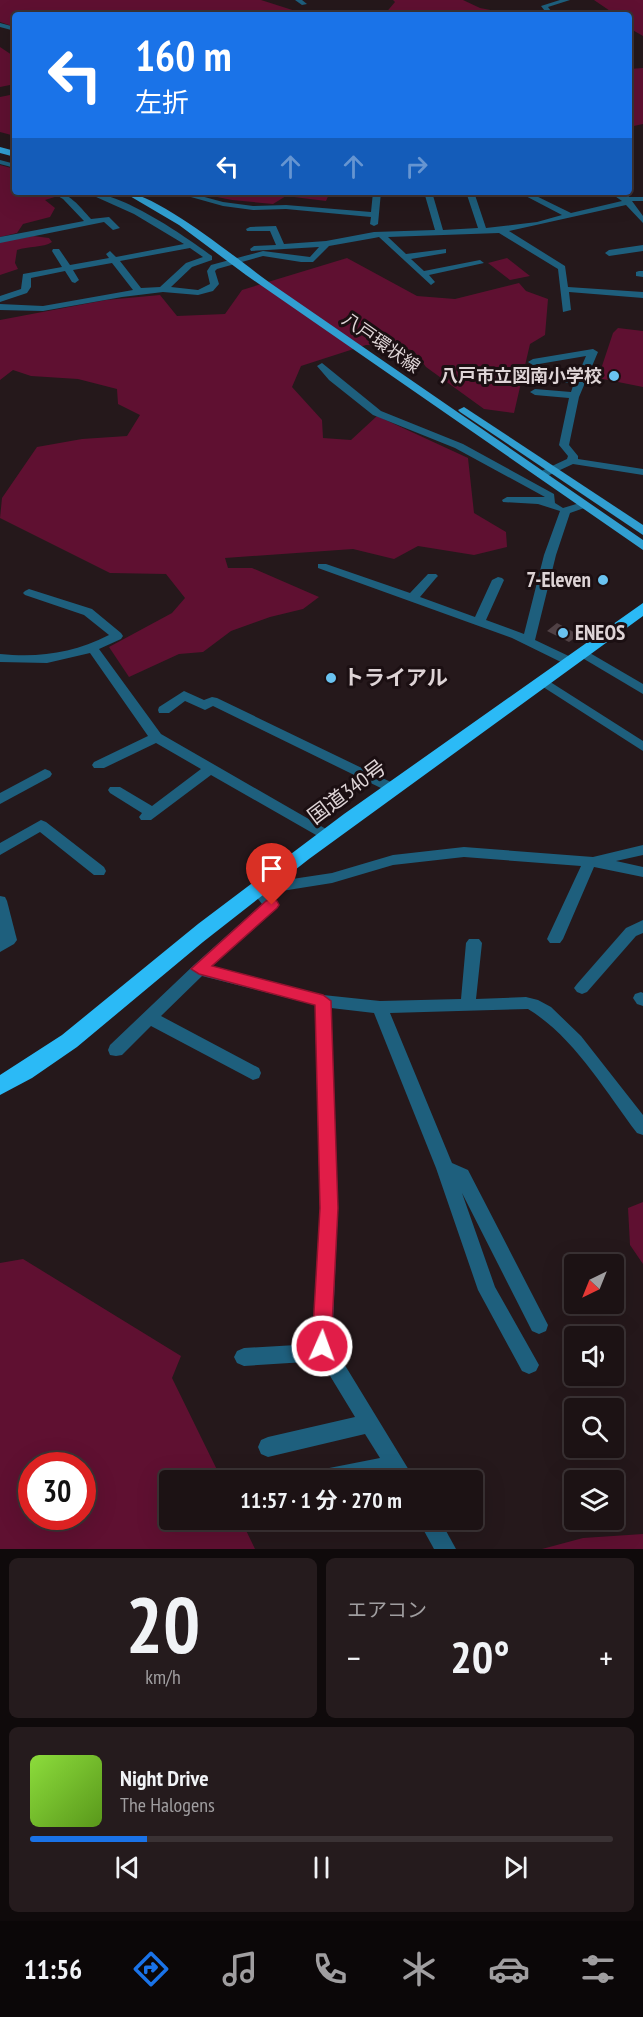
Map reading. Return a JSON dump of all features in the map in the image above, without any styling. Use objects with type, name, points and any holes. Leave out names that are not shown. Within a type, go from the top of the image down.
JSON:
[{"type":"highway","name":"国道340号","points":[[0,1086],[37,1066],[88,1028],[256,889],[392,788],[544,682],[643,608]]},
{"type":"main road","name":"八戸環状線","points":[[132,195],[174,218],[232,261],[254,271],[643,546]]},
{"type":"main road","name":"八戸環状線","points":[[146,195],[192,220],[243,258],[254,271]]},
{"type":"main road","name":"八戸環状線","points":[[375,355],[554,470],[643,531]]},
{"type":"street","points":[[549,12],[544,6],[567,0]]},
{"type":"street","points":[[62,195],[89,222]]},
{"type":"street","points":[[98,195],[123,204],[192,245],[209,258],[189,265],[163,289]]},
{"type":"street","points":[[188,195],[223,204],[253,208],[286,207],[374,215]]},
{"type":"street","points":[[377,195],[374,215],[377,235],[431,282]]},
{"type":"street","points":[[429,195],[440,231]]},
{"type":"street","points":[[471,195],[483,230]]},
{"type":"street","points":[[528,195],[570,216]]},
{"type":"street","points":[[626,197],[643,220]]},
{"type":"street","points":[[254,249],[279,245],[326,244],[377,235],[501,230],[570,216],[626,197],[643,199]]},
{"type":"street","points":[[0,240],[106,219],[116,228]]},
{"type":"street","points":[[250,229],[273,228],[279,245]]},
{"type":"street","points":[[501,230],[562,268],[566,310]]},
{"type":"street","points":[[0,307],[48,310],[163,289],[193,293],[208,290],[215,284],[211,271],[214,267],[269,253],[302,261],[318,256],[320,249],[326,244]]},
{"type":"street","points":[[0,299],[24,291],[27,287],[26,276],[192,245]]},
{"type":"street","points":[[609,254],[643,248]]},
{"type":"street","points":[[56,251],[75,280]]},
{"type":"street","points":[[109,251],[140,293]]},
{"type":"street","points":[[405,257],[443,251]]},
{"type":"street","points":[[423,274],[480,263]]},
{"type":"street","points":[[564,289],[643,295]]},
{"type":"street","points":[[567,343],[570,356]]},
{"type":"street","points":[[532,362],[593,352],[579,380],[566,418],[564,446],[573,456],[572,461]]},
{"type":"street","points":[[322,366],[332,378],[377,413],[459,446],[515,478],[533,484],[550,496],[550,505]]},
{"type":"street","points":[[545,378],[579,380]]},
{"type":"street","points":[[535,392],[573,395]]},
{"type":"street","points":[[541,476],[572,461],[643,472]]},
{"type":"street","points":[[507,500],[540,501],[565,511],[583,505]]},
{"type":"street","points":[[529,640],[550,555],[565,511]]},
{"type":"street","points":[[322,566],[577,658],[643,690]]},
{"type":"street","points":[[412,598],[432,576]]},
{"type":"street","points":[[479,622],[498,580]]},
{"type":"street","points":[[0,658],[27,662],[54,661],[93,649],[117,636],[88,612],[28,593]]},
{"type":"street","points":[[93,649],[156,737],[328,836]]},
{"type":"street","points":[[544,682],[643,747]]},
{"type":"street","points":[[164,710],[184,695],[205,706],[212,701],[392,788]]},
{"type":"street","points":[[99,765],[156,737]]},
{"type":"street","points":[[115,790],[149,815],[210,770]]},
{"type":"street","points":[[0,799],[45,774]]},
{"type":"street","points":[[0,850],[41,825],[99,871]]},
{"type":"street","points":[[592,861],[643,850]]},
{"type":"street","points":[[256,889],[332,878],[393,860],[464,852],[592,861],[643,872]]},
{"type":"street","points":[[555,939],[592,861]]},
{"type":"street","points":[[116,1050],[199,969],[272,905],[256,889]]},
{"type":"street","points":[[0,901],[9,940],[0,946]]},
{"type":"street","points":[[582,988],[631,932],[643,926]]},
{"type":"street","points":[[468,1005],[474,943]]},
{"type":"street","points":[[199,969],[323,1001],[380,1007],[534,1005],[552,1018],[572,1039],[643,1128]]},
{"type":"street","points":[[323,1001],[329,1208],[322,1346],[399,1470]]},
{"type":"street","points":[[380,1007],[445,1168],[487,1290],[529,1365]]},
{"type":"street","points":[[148,1017],[253,1073]]},
{"type":"street","points":[[445,1168],[462,1175],[539,1325]]},
{"type":"street","points":[[244,1357],[326,1352]]},
{"type":"street","points":[[268,1447],[370,1423]]},
{"type":"street","points":[[434,1530],[446,1549]]},
{"type":"shaded area","points":[[0,0],[261,0],[299,12],[12,12],[12,26],[0,22]]},
{"type":"shaded area","points":[[393,0],[463,0],[480,8],[501,12],[387,12],[395,2]]},
{"type":"shaded area","points":[[594,0],[643,0],[643,36],[632,30],[632,12],[612,12]]},
{"type":"shaded area","points":[[0,47],[12,55],[12,85],[0,87]]},
{"type":"shaded area","points":[[643,68],[643,124],[632,126],[632,69]]},
{"type":"shaded area","points":[[12,95],[12,135],[0,132],[0,97]]},
{"type":"shaded area","points":[[0,165],[12,168],[12,195],[58,196],[45,200],[55,208],[50,217],[23,224],[17,233],[0,237]]},
{"type":"shaded area","points":[[207,195],[329,195],[326,201],[286,196],[273,204]]},
{"type":"shaded area","points":[[33,236],[49,238],[52,242],[17,250],[15,263],[18,269],[0,275],[0,242]]},
{"type":"shaded area","points":[[347,258],[417,296],[455,299],[519,283],[526,291],[548,299],[545,335],[530,344],[514,413],[484,409],[426,367],[414,351],[398,346],[366,345],[301,366],[292,387],[322,420],[323,438],[351,440],[377,416],[468,458],[474,513],[506,532],[507,547],[474,555],[418,546],[394,559],[353,549],[225,558],[228,568],[252,568],[319,597],[303,609],[270,617],[231,631],[203,652],[179,654],[129,677],[109,647],[172,613],[185,598],[166,574],[110,573],[0,518],[2,498],[37,447],[82,439],[127,436],[140,415],[118,404],[117,389],[78,379],[31,376],[13,370],[0,380],[0,320],[106,300],[160,295],[177,316],[225,314],[242,290]]},
{"type":"shaded area","points":[[507,258],[530,276],[510,280],[488,263]]},
{"type":"shaded area","points":[[618,328],[643,331],[643,387],[598,378],[613,333]]},
{"type":"shaded area","points":[[643,1202],[643,1264],[630,1245],[628,1208]]},
{"type":"shaded area","points":[[23,1259],[181,1356],[172,1378],[217,1470],[159,1470],[159,1530],[246,1530],[255,1549],[0,1549],[0,1263]]},
{"type":"shaded area","points":[[643,1534],[643,1549],[542,1549],[583,1538]]},
{"type":"building","name":"ENEOS","points":[[557,623],[579,635],[569,642],[547,631]]},
{"type":"place","name":"八戸市立図南小学校","points":[[614,376]]},
{"type":"place","name":"7-Eleven","points":[[603,580]]},
{"type":"place","name":"ENEOS","points":[[563,633]]},
{"type":"place","name":"トライアル","points":[[331,678]]},
{"type":"route","points":[[272,905],[199,969],[323,1001],[329,1208],[322,1346]]}]
